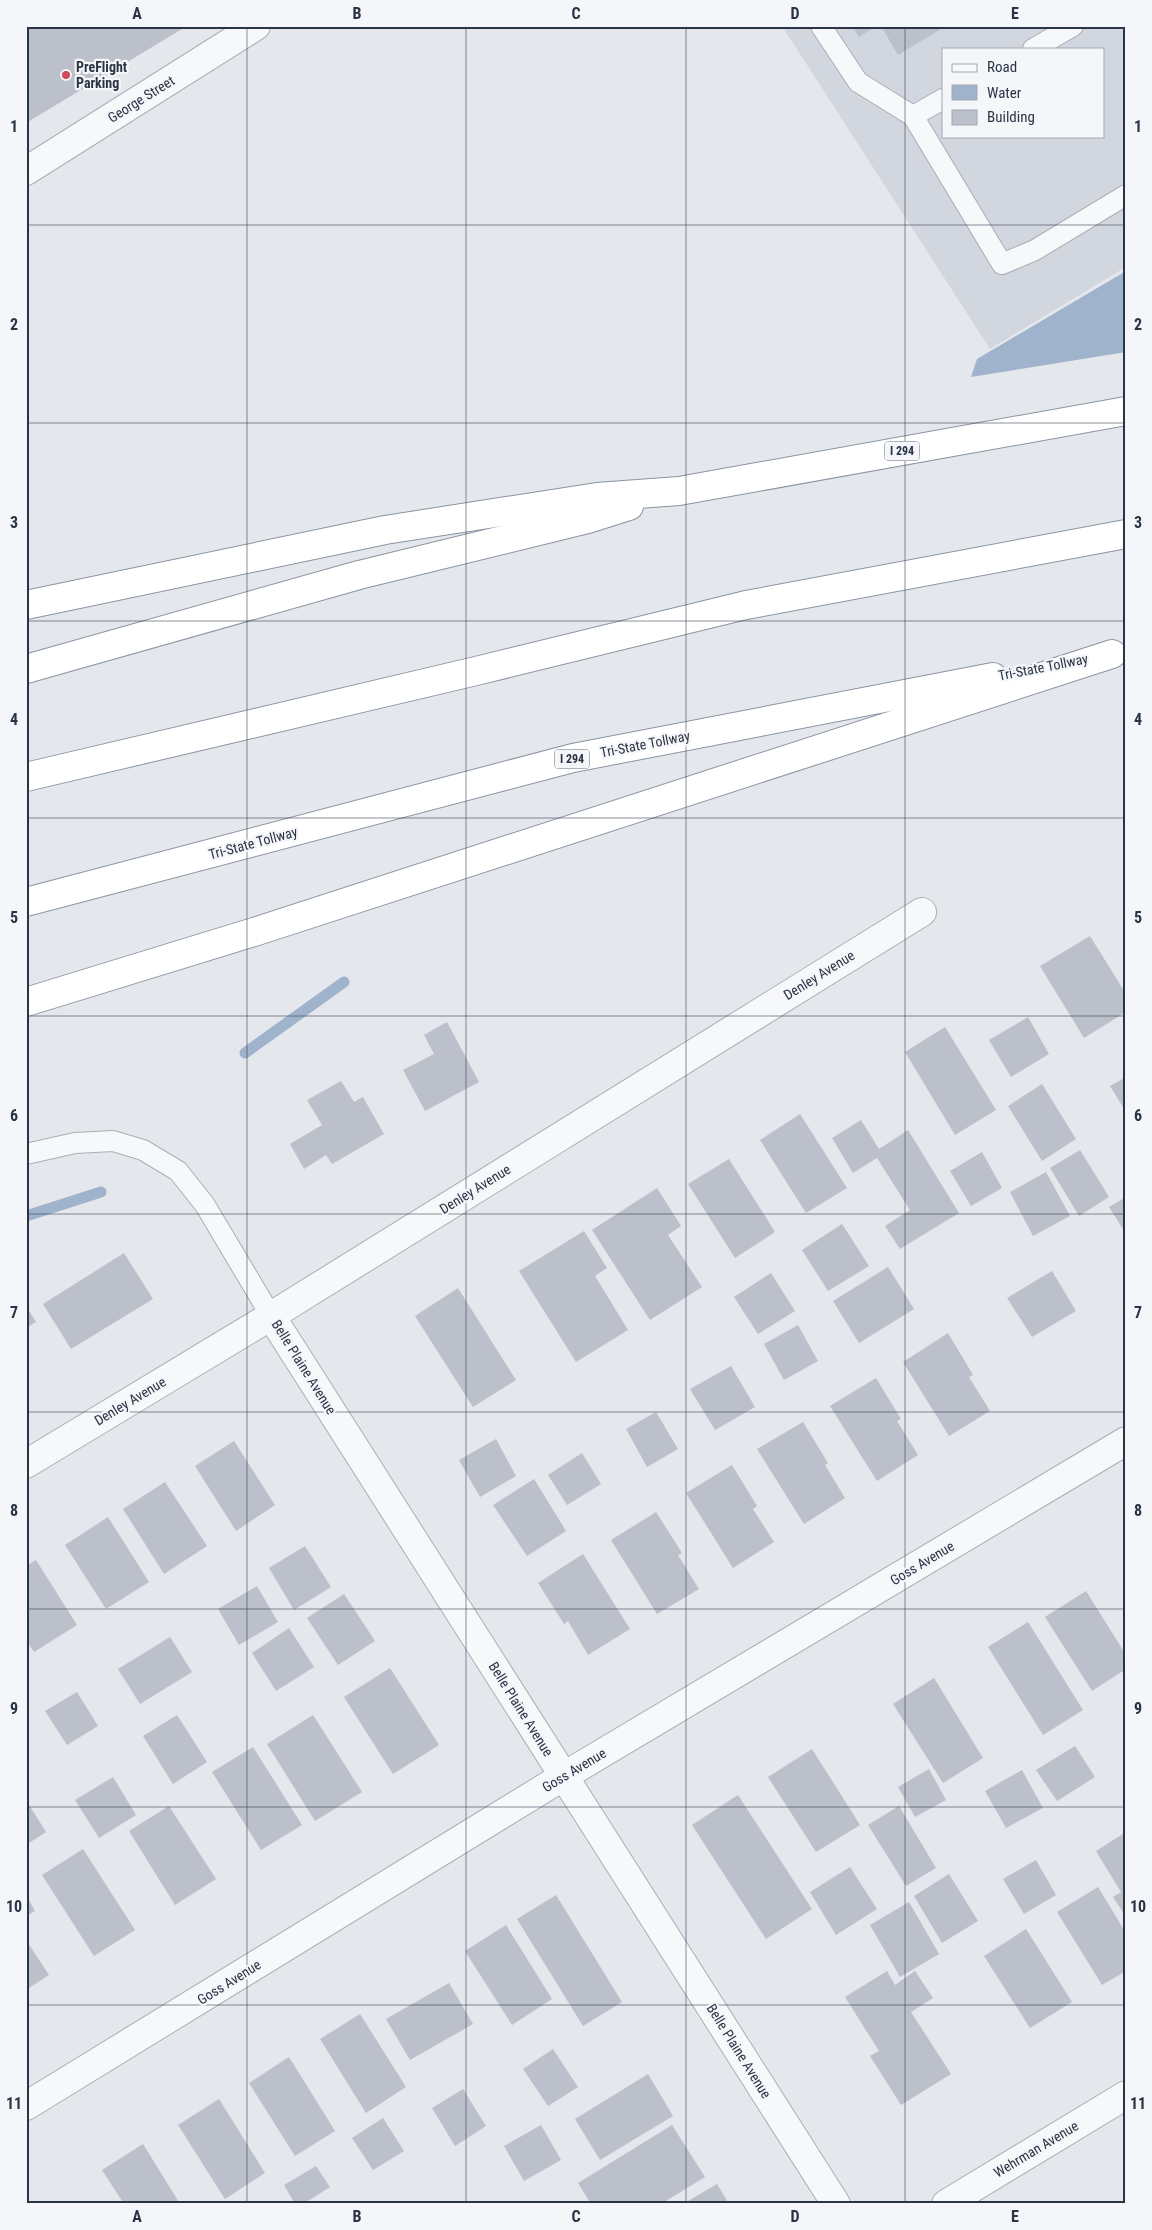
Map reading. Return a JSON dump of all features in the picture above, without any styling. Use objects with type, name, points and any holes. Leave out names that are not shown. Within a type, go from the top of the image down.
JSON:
[{"type":"highway","name":"I 294","points":[[26,669],[359,575],[588,519],[679,491],[1126,411]]},
{"type":"highway","points":[[26,604],[386,530],[597,497],[679,491]]},
{"type":"highway","points":[[26,777],[746,605],[1126,534]]},
{"type":"highway","points":[[26,1002],[254,932],[1119,653]]},
{"type":"highway","name":"Tri-State Tollway","points":[[26,902],[573,758],[1119,653]]},
{"type":"street","name":"George Street","points":[[26,171],[256,26]]},
{"type":"street","name":"Denley Avenue","points":[[26,1464],[271,1316],[922,912]]},
{"type":"street","name":"Belle Plaine Avenue","points":[[271,1316],[836,2204]]},
{"type":"street","name":"Goss Avenue","points":[[26,2106],[564,1776],[1126,1441]]},
{"type":"street","name":"Wehrman Avenue","points":[[946,2204],[1126,2095]]},
{"type":"lane","points":[[821,26],[858,82],[913,116],[1002,264],[1035,250],[1126,195]]},
{"type":"lane","points":[[1035,48],[1073,26]]},
{"type":"lane","points":[[913,116],[942,100]]},
{"type":"lane","points":[[26,1154],[75,1143],[114,1141],[143,1150],[178,1171],[205,1205],[271,1316]]},
{"type":"shaded area","points":[[782,26],[1126,26],[1126,267],[990,349]]},
{"type":"water","points":[[1126,271],[1126,352],[971,377],[977,359]]},
{"type":"building","name":"PreFlight Parking","points":[[26,26],[187,26],[26,123]]},
{"type":"building","points":[[852,26],[876,26],[859,37]]},
{"type":"building","points":[[881,26],[946,26],[898,55]]},
{"type":"building","points":[[1090,936],[1126,994],[1126,1012],[1084,1038],[1040,966]]},
{"type":"building","points":[[1028,1017],[1049,1054],[1011,1077],[989,1040]]},
{"type":"building","points":[[447,1022],[479,1082],[425,1111],[403,1070],[434,1054],[424,1035]]},
{"type":"building","points":[[945,1027],[996,1110],[955,1135],[905,1052]]},
{"type":"building","points":[[1126,1077],[1126,1112],[1110,1086]]},
{"type":"building","points":[[341,1081],[354,1102],[363,1097],[384,1134],[332,1164],[326,1155],[304,1169],[290,1144],[322,1125],[307,1100]]},
{"type":"building","points":[[1042,1084],[1076,1139],[1042,1161],[1008,1106]]},
{"type":"building","points":[[800,1114],[847,1188],[806,1213],[760,1140]]},
{"type":"building","points":[[861,1120],[879,1149],[908,1130],[959,1213],[900,1249],[885,1226],[910,1210],[877,1158],[853,1173],[832,1138]]},
{"type":"building","points":[[1080,1150],[1109,1197],[1079,1216],[1050,1168]]},
{"type":"building","points":[[982,1152],[1002,1188],[971,1206],[950,1171]]},
{"type":"building","points":[[729,1159],[775,1232],[735,1258],[688,1184]]},
{"type":"building","points":[[1046,1172],[1070,1216],[1033,1236],[1010,1192]]},
{"type":"building","points":[[657,1188],[681,1226],[668,1235],[702,1287],[650,1320],[592,1230]]},
{"type":"building","points":[[1126,1197],[1126,1234],[1109,1207]]},
{"type":"building","points":[[842,1224],[869,1266],[828,1291],[802,1250]]},
{"type":"building","points":[[584,1231],[607,1268],[595,1276],[628,1330],[576,1362],[519,1271]]},
{"type":"building","points":[[124,1253],[153,1299],[71,1349],[43,1304]]},
{"type":"building","points":[[888,1267],[914,1309],[859,1343],[833,1301]]},
{"type":"building","points":[[1052,1271],[1076,1311],[1032,1337],[1007,1298]]},
{"type":"building","points":[[771,1273],[795,1311],[758,1334],[734,1297]]},
{"type":"building","points":[[458,1288],[516,1380],[473,1407],[415,1316]]},
{"type":"building","points":[[26,1306],[36,1322],[26,1328]]},
{"type":"building","points":[[798,1325],[818,1361],[784,1380],[764,1344]]},
{"type":"building","points":[[948,1333],[973,1375],[969,1377],[990,1411],[949,1436],[903,1362]]},
{"type":"building","points":[[731,1366],[755,1407],[715,1430],[690,1389]]},
{"type":"building","points":[[876,1378],[901,1419],[897,1421],[918,1455],[877,1481],[830,1406]]},
{"type":"building","points":[[656,1412],[678,1449],[647,1467],[626,1429]]},
{"type":"building","points":[[803,1422],[828,1463],[825,1465],[845,1498],[804,1524],[757,1449]]},
{"type":"building","points":[[496,1439],[516,1476],[480,1497],[459,1460]]},
{"type":"building","points":[[234,1441],[275,1505],[236,1531],[195,1466]]},
{"type":"building","points":[[582,1453],[601,1484],[567,1505],[548,1475]]},
{"type":"building","points":[[732,1465],[757,1506],[753,1509],[774,1542],[733,1568],[686,1493]]},
{"type":"building","points":[[534,1479],[566,1531],[527,1556],[493,1505]]},
{"type":"building","points":[[165,1482],[207,1546],[164,1574],[123,1509]]},
{"type":"building","points":[[656,1512],[682,1553],[678,1555],[699,1589],[657,1614],[611,1540]]},
{"type":"building","points":[[108,1517],[149,1582],[106,1609],[65,1545]]},
{"type":"building","points":[[305,1546],[331,1587],[294,1610],[269,1568]]},
{"type":"building","points":[[583,1554],[630,1629],[588,1655],[568,1621],[564,1624],[538,1583]]},
{"type":"building","points":[[36,1560],[77,1625],[34,1652],[26,1640],[26,1566]]},
{"type":"building","points":[[257,1586],[278,1622],[239,1645],[218,1609]]},
{"type":"building","points":[[1086,1591],[1126,1655],[1126,1669],[1092,1691],[1045,1617]]},
{"type":"building","points":[[344,1594],[375,1641],[338,1665],[307,1618]]},
{"type":"building","points":[[1028,1622],[1083,1710],[1043,1735],[988,1647]]},
{"type":"building","points":[[289,1628],[314,1667],[276,1691],[252,1653]]},
{"type":"building","points":[[170,1637],[192,1672],[140,1704],[118,1669]]},
{"type":"building","points":[[390,1668],[439,1745],[393,1774],[344,1697]]},
{"type":"building","points":[[934,1678],[983,1758],[943,1783],[893,1704]]},
{"type":"building","points":[[77,1692],[98,1726],[67,1745],[45,1711]]},
{"type":"building","points":[[177,1715],[207,1762],[173,1784],[143,1736]]},
{"type":"building","points":[[313,1715],[362,1792],[315,1821],[267,1744]]},
{"type":"building","points":[[1075,1746],[1095,1777],[1057,1801],[1036,1770]]},
{"type":"building","points":[[253,1747],[302,1825],[261,1850],[212,1772]]},
{"type":"building","points":[[812,1749],[860,1825],[816,1852],[768,1777]]},
{"type":"building","points":[[929,1769],[946,1800],[915,1817],[898,1787]]},
{"type":"building","points":[[1022,1770],[1043,1808],[1006,1828],[985,1791]]},
{"type":"building","points":[[113,1777],[136,1815],[99,1838],[75,1800]]},
{"type":"building","points":[[738,1795],[812,1909],[766,1939],[692,1825]]},
{"type":"building","points":[[26,1800],[46,1832],[26,1845]]},
{"type":"building","points":[[169,1806],[216,1879],[175,1905],[129,1831]]},
{"type":"building","points":[[899,1806],[936,1868],[906,1886],[868,1825]]},
{"type":"building","points":[[1126,1832],[1126,1917],[1113,1897],[1121,1892],[1096,1851]]},
{"type":"building","points":[[83,1849],[135,1930],[94,1956],[42,1875]]},
{"type":"building","points":[[1036,1860],[1056,1895],[1024,1914],[1003,1879]]},
{"type":"building","points":[[850,1867],[877,1909],[836,1935],[810,1892]]},
{"type":"building","points":[[949,1874],[978,1921],[942,1943],[914,1896]]},
{"type":"building","points":[[1098,1887],[1126,1933],[1126,1971],[1102,1985],[1057,1912]]},
{"type":"building","points":[[26,1895],[35,1911],[26,1916]]},
{"type":"building","points":[[556,1895],[622,2002],[583,2026],[517,1919]]},
{"type":"building","points":[[909,1902],[939,1954],[900,1977],[870,1925]]},
{"type":"building","points":[[506,1925],[552,1999],[512,2025],[465,1951]]},
{"type":"building","points":[[1026,1929],[1072,2002],[1030,2028],[984,1956]]},
{"type":"building","points":[[26,1940],[49,1975],[26,1990]]},
{"type":"building","points":[[887,1971],[895,1985],[915,1971],[933,1998],[911,2012],[951,2074],[901,2105],[870,2056],[879,2051],[845,1997]]},
{"type":"building","points":[[449,1983],[473,2024],[410,2060],[386,2019]]},
{"type":"building","points":[[360,2014],[406,2087],[366,2113],[320,2039]]},
{"type":"building","points":[[553,2049],[578,2087],[548,2106],[523,2069]]},
{"type":"building","points":[[289,2057],[335,2131],[295,2156],[249,2083]]},
{"type":"building","points":[[648,2074],[673,2116],[600,2160],[575,2119]]},
{"type":"building","points":[[463,2089],[486,2126],[455,2146],[432,2108]]},
{"type":"building","points":[[219,2099],[265,2173],[225,2199],[178,2125]]},
{"type":"building","points":[[383,2118],[404,2151],[373,2170],[352,2138]]},
{"type":"building","points":[[541,2125],[561,2160],[524,2181],[504,2146]]},
{"type":"building","points":[[672,2125],[705,2177],[661,2204],[591,2204],[578,2183]]},
{"type":"building","points":[[143,2144],[180,2204],[124,2204],[102,2170]]},
{"type":"building","points":[[316,2166],[330,2187],[303,2204],[295,2204],[284,2185]]},
{"type":"building","points":[[717,2184],[729,2204],[683,2204]]},
{"type":"waterway","points":[[245,1053],[344,982]]},
{"type":"waterway","points":[[26,1216],[101,1192]]},
{"type":"place","name":"PreFlight Parking","points":[[66,75]]}]
